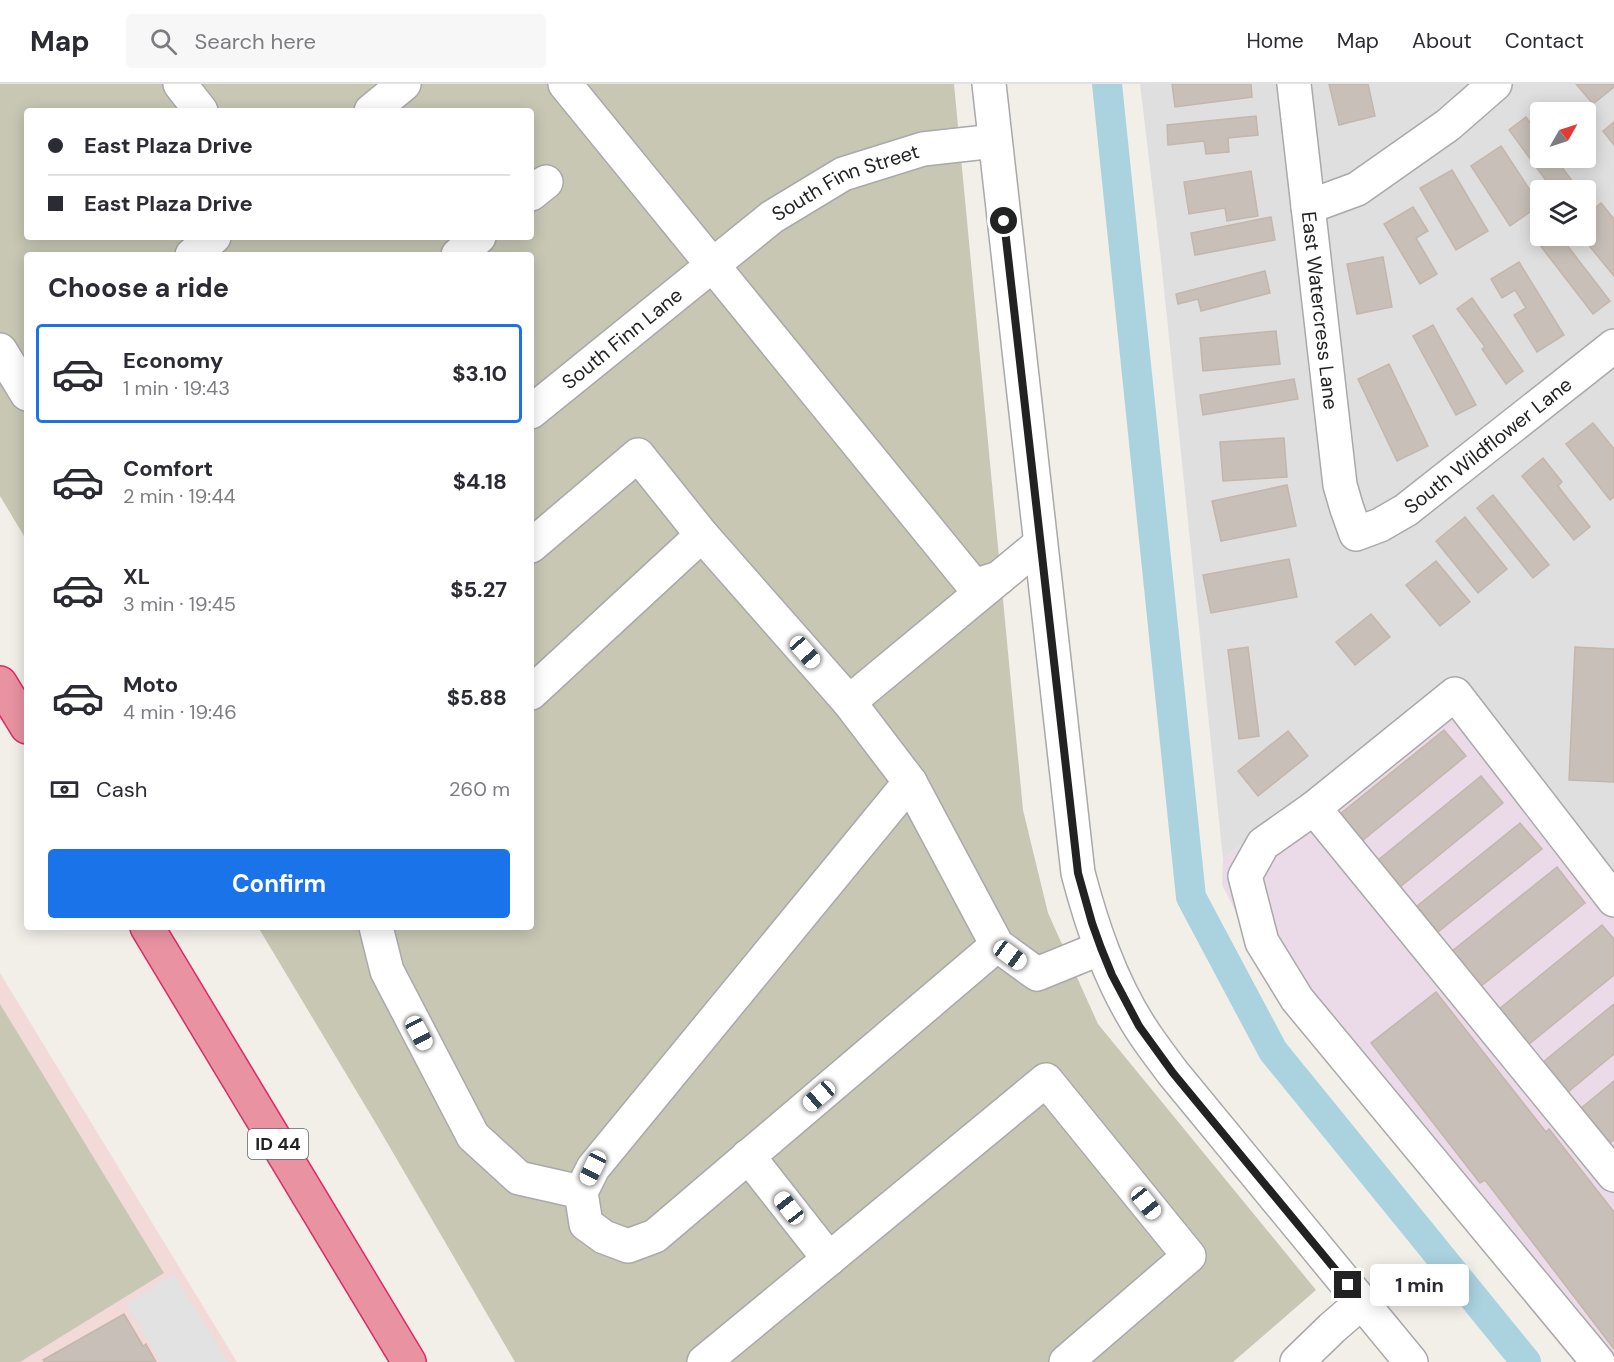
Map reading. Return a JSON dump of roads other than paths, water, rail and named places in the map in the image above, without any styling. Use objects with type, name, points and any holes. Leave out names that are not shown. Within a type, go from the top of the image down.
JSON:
[{"type":"highway","points":[[0,682],[24,722]]},
{"type":"highway","name":"ID 44","points":[[149,930],[409,1362]]},
{"type":"street","points":[[180,84],[199,108]]},
{"type":"street","points":[[565,84],[974,586],[999,578]]},
{"type":"street","points":[[989,84],[1078,873],[1092,923],[1112,975],[1139,1026],[1173,1073],[1411,1362]]},
{"type":"street","name":"East Watercress Lane","points":[[1294,84],[1340,485],[1356,534]]},
{"type":"street","points":[[1308,207],[1357,189],[1448,124],[1495,84]]},
{"type":"street","name":"South Finn Street","points":[[712,265],[772,217],[843,174],[922,149],[995,141]]},
{"type":"street","points":[[196,252],[210,240]]},
{"type":"street","points":[[462,252],[476,240]]},
{"type":"street","name":"South Finn Lane","points":[[534,410],[712,265]]},
{"type":"street","name":"South Wildflower Lane","points":[[1356,534],[1380,525],[1406,510],[1614,346]]},
{"type":"street","points":[[0,350],[24,388]]},
{"type":"street","points":[[534,543],[638,455],[702,535],[849,702],[910,782],[997,945],[1037,974],[1101,948]]},
{"type":"street","points":[[534,690],[702,535]]},
{"type":"street","points":[[849,702],[1040,544]]},
{"type":"street","points":[[1598,1362],[1297,999],[1262,942],[1245,876],[1263,844],[1314,808],[1455,694],[1614,900]]},
{"type":"street","points":[[910,782],[593,1168],[581,1192],[586,1224],[604,1237],[628,1246],[655,1236],[997,945]]},
{"type":"street","points":[[1314,808],[1614,1175]]},
{"type":"street","points":[[377,930],[387,972],[474,1136],[519,1178],[581,1192]]},
{"type":"street","points":[[704,1362],[1046,1080],[1189,1256],[1066,1362]]},
{"type":"street","points":[[748,1156],[830,1259]]},
{"type":"street","points":[[1297,1362],[1362,1302]]},
{"type":"waterway","points":[[1107,84],[1191,897],[1273,1051],[1526,1362]]}]
